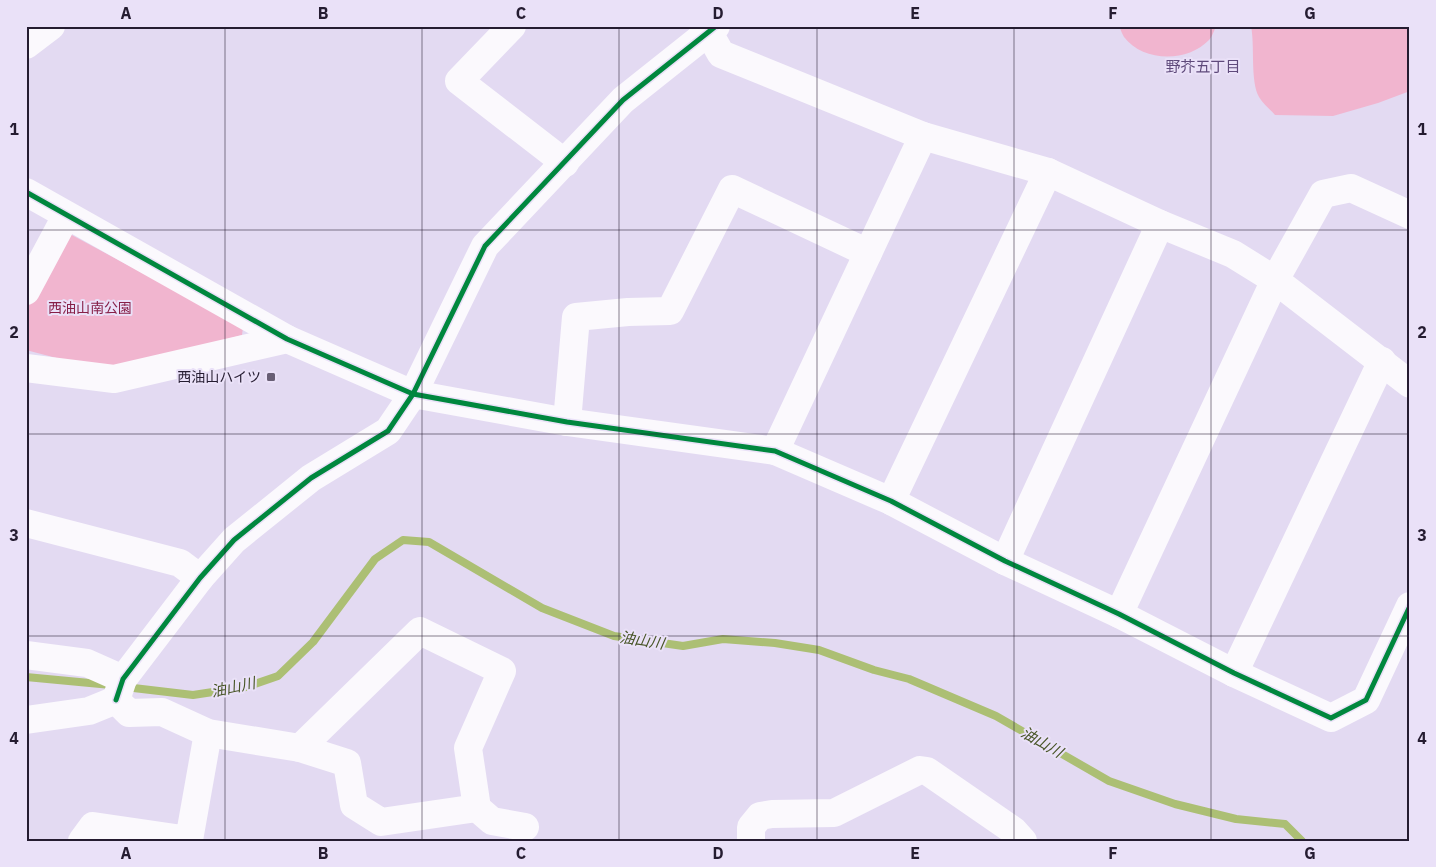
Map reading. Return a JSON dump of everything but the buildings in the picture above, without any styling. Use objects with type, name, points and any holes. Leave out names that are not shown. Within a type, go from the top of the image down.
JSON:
[{"type":"street","points":[[26,45],[52,26]]},
{"type":"street","points":[[512,26],[459,82],[565,163]]},
{"type":"street","points":[[26,720],[89,711],[119,690],[200,578],[234,540],[311,478],[388,431],[413,394],[485,246],[624,100],[712,29],[721,54],[923,136],[1048,172],[1160,224],[1233,254],[1276,280],[1410,384]]},
{"type":"street","points":[[775,451],[923,136]]},
{"type":"street","points":[[892,501],[1048,172]]},
{"type":"street","points":[[1119,614],[1276,280],[1323,194],[1352,188],[1410,216]]},
{"type":"street","points":[[566,422],[576,317],[628,312],[670,311],[732,189],[868,252]]},
{"type":"street","points":[[26,192],[287,339],[413,394],[566,422],[775,451],[892,501],[1006,561],[1119,614],[1234,673],[1331,718],[1366,700],[1410,606]]},
{"type":"street","points":[[26,291],[66,216]]},
{"type":"street","points":[[1006,561],[1160,224]]},
{"type":"street","points":[[26,368],[114,379],[287,339]]},
{"type":"street","points":[[1234,673],[1382,361]]},
{"type":"street","points":[[26,523],[180,564],[200,578]]},
{"type":"street","points":[[300,748],[420,632],[502,671],[468,748],[477,808],[492,821],[525,827]]},
{"type":"street","points":[[26,655],[87,663],[119,690],[129,714],[162,712],[208,733],[300,748],[347,763],[354,805],[381,822],[477,808]]},
{"type":"street","points":[[82,841],[93,826],[189,840],[208,733]]},
{"type":"street","points":[[751,841],[751,828],[760,816],[772,814],[834,813],[920,770],[927,771],[1014,831],[1023,841]]},
{"type":"green space","points":[[1119,26],[1216,26],[1210,39],[1200,47],[1189,53],[1165,56],[1153,55],[1132,45],[1124,37]]},
{"type":"green space","points":[[1251,26],[1410,26],[1410,91],[1378,103],[1333,116],[1275,115],[1261,100],[1256,90]]},
{"type":"green space","name":"西油山南公園","points":[[68,233],[243,327],[242,335],[110,372],[26,350],[26,308]]},
{"type":"waterway","name":"油山川","points":[[125,687],[193,695],[246,687],[278,676],[313,642],[375,559],[403,540],[429,542],[542,608],[614,636],[683,646],[723,639],[775,643],[819,650],[874,670],[909,679],[996,716],[1109,781],[1175,804],[1236,819],[1285,824],[1302,841]]},
{"type":"waterway","name":"油山川","points":[[26,677],[111,685]]},
{"type":"cycle path","points":[[116,700],[123,679],[200,578],[234,540],[311,478],[388,431],[413,394],[485,246],[623,100],[716,26]]},
{"type":"cycle path","points":[[26,192],[287,339],[413,394],[567,422],[775,451],[891,501],[1005,561],[1119,614],[1234,673],[1331,718],[1366,700],[1410,606]]},
{"type":"place","name":"西油山ハイツ","points":[[271,377]]},
{"type":"district","name":"野芥五丁目","points":[[1203,66]]}]
